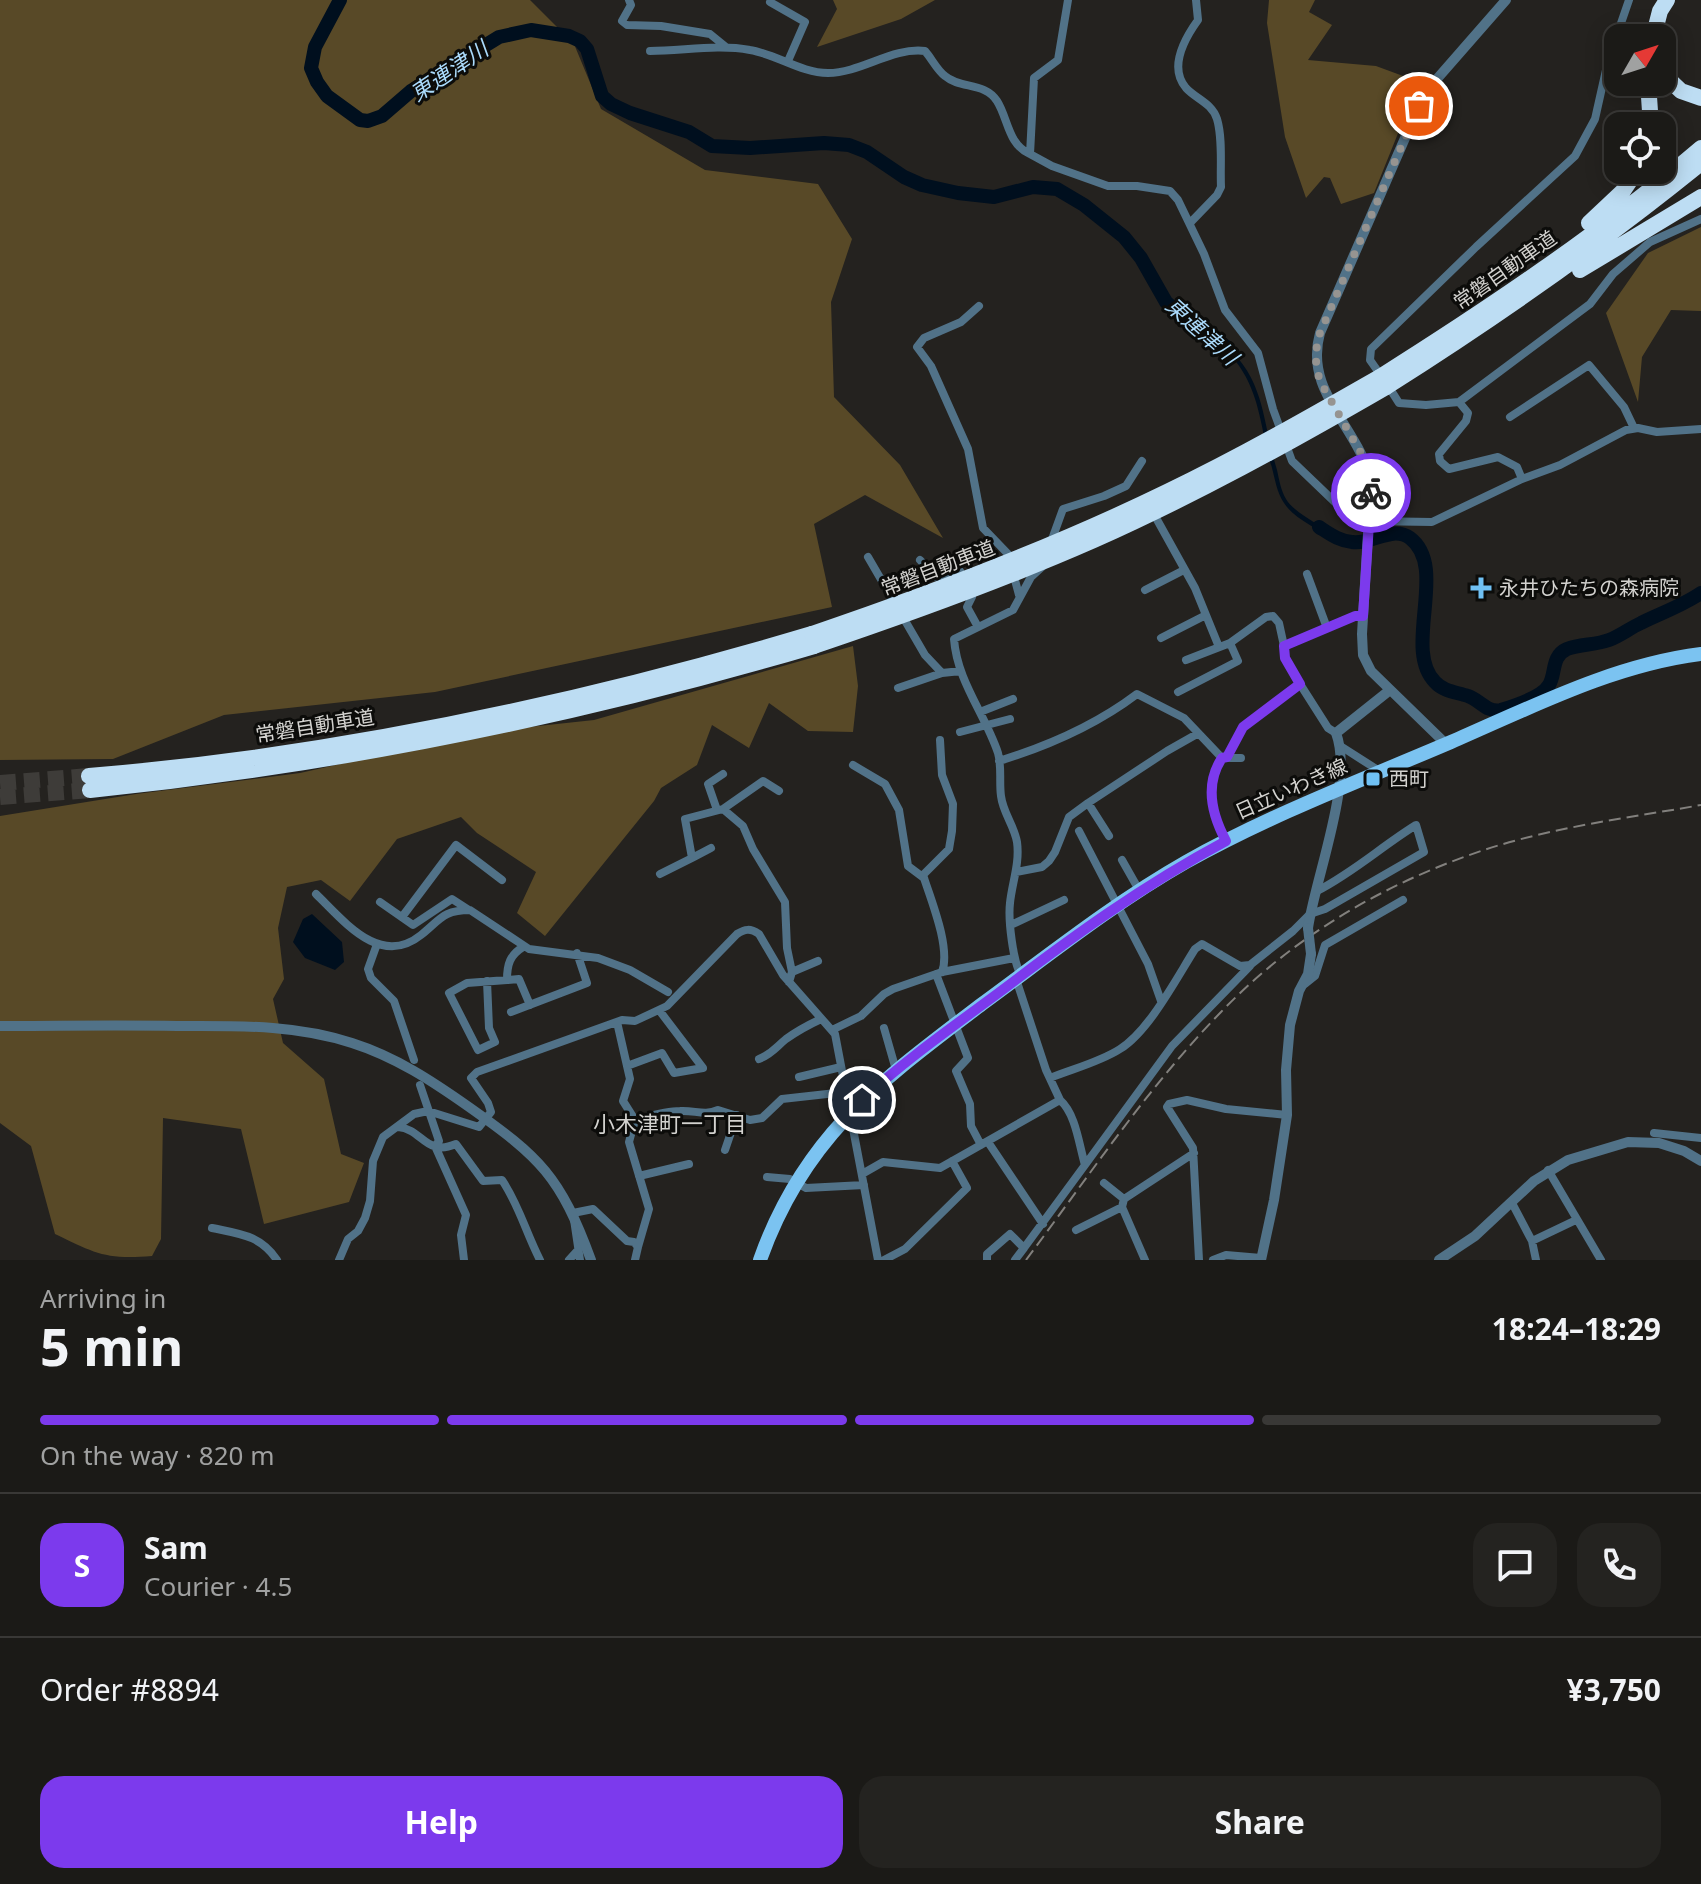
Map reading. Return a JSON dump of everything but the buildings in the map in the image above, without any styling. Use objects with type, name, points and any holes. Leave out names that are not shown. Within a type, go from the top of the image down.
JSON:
[{"type":"highway","points":[[1646,24],[1658,0]]},
{"type":"highway","points":[[1657,24],[1667,0]]},
{"type":"highway","points":[[1676,86],[1701,98]]},
{"type":"highway","name":"常磐自動車道","points":[[98,782],[360,753],[486,729],[640,694],[996,581],[1094,540],[1248,465],[1384,381],[1578,244],[1701,148]]},
{"type":"highway","name":"常磐自動車道","points":[[1384,381],[1441,352],[1565,269],[1701,163]]},
{"type":"highway","points":[[1473,317],[1606,209],[1628,184]]},
{"type":"highway","points":[[1441,352],[1482,333],[1590,263],[1701,197]]},
{"type":"main road","name":"日立いわき線","points":[[760,1260],[797,1182],[849,1112],[896,1070],[1139,890],[1226,841],[1615,673],[1653,662],[1701,654]]},
{"type":"street","points":[[629,0],[631,5],[622,21],[627,25],[661,26],[710,34],[727,48]]},
{"type":"street","points":[[1030,154],[1034,78],[1058,60],[1068,0]]},
{"type":"street","points":[[1190,223],[1221,187],[1217,120],[1213,110],[1185,87],[1178,72],[1179,57],[1198,20],[1196,0]]},
{"type":"street","points":[[1446,744],[1371,671],[1363,655],[1371,494],[1369,473],[1321,383],[1316,362],[1317,343],[1414,114],[1436,80],[1506,0]]},
{"type":"street","points":[[1629,0],[1608,61],[1595,119],[1575,156],[1371,349],[1370,360],[1399,403],[1426,405],[1459,402],[1590,304],[1613,274],[1650,242],[1701,219]]},
{"type":"street","points":[[770,2],[805,22],[788,61]]},
{"type":"street","points":[[650,51],[727,48],[760,52],[817,72],[829,73],[849,71],[904,53],[925,51],[948,79],[981,88],[994,97],[1013,139],[1023,151],[1052,166],[1108,186],[1170,191],[1190,223],[1225,310],[1258,353],[1273,409],[1292,461],[1340,507],[1369,524],[1432,522],[1522,479],[1560,465],[1626,430],[1634,428],[1657,432],[1701,429]]},
{"type":"street","points":[[979,306],[961,322],[924,338],[917,347],[931,366],[968,449],[983,528],[1008,554],[1019,596]]},
{"type":"street","points":[[1510,417],[1589,365],[1624,407],[1634,428]]},
{"type":"street","points":[[1459,402],[1468,413],[1466,421],[1439,454],[1440,461],[1449,469],[1498,457],[1517,467],[1522,479]]},
{"type":"street","points":[[1085,1165],[1073,1123],[1050,1078],[1014,958],[1010,906],[1017,845],[1012,822],[1001,797],[999,761],[961,671],[954,639],[1013,610],[1031,577],[1045,565],[1055,524],[1063,509],[1126,486],[1142,461]]},
{"type":"street","points":[[1155,516],[1219,647]]},
{"type":"street","points":[[868,557],[925,655],[942,673]]},
{"type":"street","points":[[920,560],[936,577],[960,571],[972,597],[967,607],[978,627]]},
{"type":"street","points":[[1145,590],[1184,570]]},
{"type":"street","points":[[1307,574],[1327,628]]},
{"type":"street","points":[[1161,638],[1206,615]]},
{"type":"street","points":[[1186,660],[1230,643],[1266,617],[1273,616],[1279,623],[1285,658],[1328,728],[1336,733],[1342,747],[1339,790],[1308,928],[1312,963],[1290,1025],[1286,1070],[1287,1115],[1261,1259],[1226,1255],[1213,1260]]},
{"type":"street","points":[[1284,646],[1355,616],[1363,616]]},
{"type":"street","points":[[1178,692],[1238,661],[1230,643]]},
{"type":"street","points":[[898,688],[942,673],[961,671]]},
{"type":"street","points":[[1226,841],[1214,819],[1211,793],[1215,768],[1243,727],[1300,684]]},
{"type":"street","points":[[1336,733],[1390,690]]},
{"type":"street","points":[[999,761],[1031,751],[1082,728],[1137,694],[1184,718],[1224,757],[1241,758]]},
{"type":"street","points":[[980,712],[1013,699]]},
{"type":"street","points":[[960,732],[1010,719]]},
{"type":"street","points":[[1016,872],[1042,867],[1055,852],[1069,817],[1197,734]]},
{"type":"street","points":[[940,740],[942,775],[953,804],[952,831],[949,849],[923,875],[939,924],[945,963],[939,973],[968,1058],[956,1071],[970,1104],[971,1126],[1043,1224]]},
{"type":"street","points":[[1342,747],[1381,772]]},
{"type":"street","points":[[853,765],[885,784],[899,810],[908,866],[924,879]]},
{"type":"street","points":[[723,774],[708,784],[720,810],[743,826],[785,902],[790,977]]},
{"type":"street","points":[[692,858],[685,819],[720,810],[763,781],[779,791]]},
{"type":"street","points":[[1088,803],[1109,836]]},
{"type":"street","points":[[1015,1260],[1172,1046],[1250,965],[1310,914],[1325,909],[1424,852],[1416,825],[1391,840],[1351,873],[1317,891]]},
{"type":"street","points":[[1079,831],[1148,964],[1161,1001]]},
{"type":"street","points":[[402,917],[456,845],[502,880]]},
{"type":"street","points":[[660,874],[711,848]]},
{"type":"street","points":[[1122,860],[1139,890]]},
{"type":"street","points":[[316,894],[348,926],[377,944],[394,947],[419,937],[443,914],[470,910]]},
{"type":"street","points":[[380,902],[413,925],[452,899],[523,947],[577,953],[618,964],[668,992]]},
{"type":"street","points":[[1011,925],[1064,900]]},
{"type":"street","points":[[1302,985],[1315,976],[1325,945],[1403,900]]},
{"type":"street","points":[[339,1260],[348,1239],[358,1231],[365,1218],[370,1201],[373,1161],[383,1137],[414,1114],[428,1111],[479,1127],[491,1112],[471,1078],[477,1072],[617,1022],[635,1021],[667,1006],[744,929],[759,934],[832,1030],[878,1260]]},
{"type":"street","points":[[377,944],[368,969],[371,978],[394,1001],[414,1060]]},
{"type":"street","points":[[1050,1078],[1119,1050],[1145,1024],[1195,949],[1202,944],[1240,966],[1250,965]]},
{"type":"street","points":[[507,980],[507,967],[512,954],[523,947]]},
{"type":"street","points":[[511,1012],[587,983],[577,953]]},
{"type":"street","points":[[832,1030],[861,1016],[893,989],[939,973],[1014,958]]},
{"type":"street","points":[[790,977],[818,961]]},
{"type":"street","points":[[487,981],[489,1028],[495,1042],[478,1050],[449,993],[467,983],[487,981],[519,979],[530,1005]]},
{"type":"street","points":[[627,1066],[662,1053],[674,1073],[703,1068],[659,1010]]},
{"type":"street","points":[[759,1059],[772,1054],[782,1042],[803,1027],[821,1019]]},
{"type":"street","points":[[617,1022],[630,1079],[623,1101],[635,1120],[629,1142],[649,1209],[635,1260]]},
{"type":"street","points":[[0,1026],[291,1029],[350,1042],[401,1062],[487,1120],[535,1157],[558,1186],[573,1213],[591,1260]]},
{"type":"street","points":[[884,1028],[896,1070]]},
{"type":"street","points":[[799,1077],[841,1067]]},
{"type":"street","points":[[420,1085],[439,1141],[436,1147]]},
{"type":"street","points":[[635,1120],[682,1110],[708,1114],[718,1110],[750,1120],[762,1118],[782,1099],[845,1092]]},
{"type":"street","points":[[862,1174],[883,1162],[940,1168],[1060,1100]]},
{"type":"street","points":[[1199,1260],[1194,1153],[1167,1107],[1187,1100],[1226,1109],[1287,1115]]},
{"type":"street","points":[[725,1150],[737,1115]]},
{"type":"street","points":[[397,1127],[409,1128],[424,1143],[436,1147],[456,1144],[483,1181],[502,1180],[516,1201],[520,1219],[540,1260]]},
{"type":"street","points":[[1654,1133],[1698,1137],[1687,1153]]},
{"type":"street","points":[[1439,1260],[1475,1236],[1548,1170],[1568,1160],[1628,1142],[1659,1143],[1701,1161]]},
{"type":"street","points":[[436,1147],[466,1215],[461,1235],[464,1260]]},
{"type":"street","points":[[1076,1230],[1123,1203],[1194,1153]]},
{"type":"street","points":[[884,1260],[905,1249],[967,1188],[952,1161]]},
{"type":"street","points":[[639,1176],[689,1164]]},
{"type":"street","points":[[1548,1170],[1601,1260]]},
{"type":"street","points":[[767,1177],[790,1179],[806,1188],[864,1185]]},
{"type":"street","points":[[1104,1183],[1123,1203],[1145,1260]]},
{"type":"street","points":[[1512,1203],[1532,1241],[1534,1259]]},
{"type":"street","points":[[573,1213],[593,1209],[627,1241],[634,1242],[638,1247]]},
{"type":"street","points":[[573,1213],[580,1260]]},
{"type":"street","points":[[1532,1241],[1576,1220]]},
{"type":"street","points":[[212,1228],[251,1236],[265,1244],[277,1260]]},
{"type":"street","points":[[987,1260],[987,1254],[1010,1234],[1024,1248]]},
{"type":"street","points":[[569,1260],[579,1249]]},
{"type":"shaded area","points":[[0,0],[530,0],[574,44],[601,109],[705,170],[818,184],[852,239],[831,302],[834,397],[900,465],[943,538],[865,495],[814,524],[832,607],[435,692],[224,715],[113,759],[0,760]]},
{"type":"shaded area","points":[[833,0],[935,0],[901,19],[817,47],[837,9]]},
{"type":"shaded area","points":[[1269,0],[1315,0],[1309,12],[1332,25],[1308,60],[1376,66],[1422,83],[1374,193],[1341,204],[1330,178],[1324,177],[1306,198],[1285,137],[1267,23]]},
{"type":"shaded area","points":[[1701,227],[1701,311],[1671,310],[1642,357],[1638,402],[1606,313],[1648,253]]},
{"type":"shaded area","points":[[853,646],[858,686],[853,732],[808,731],[769,703],[749,748],[712,725],[697,765],[661,788],[654,801],[545,936],[517,913],[536,872],[477,833],[461,817],[397,839],[350,901],[321,880],[287,887],[278,928],[284,979],[273,999],[283,1043],[324,1079],[341,1154],[364,1163],[349,1202],[264,1224],[241,1129],[163,1118],[161,1239],[152,1256],[101,1254],[55,1234],[31,1146],[0,1123],[0,816],[136,794],[300,773],[483,732],[594,720]]},
{"type":"water","points":[[1217,337],[1233,352],[1253,383],[1286,499],[1301,514],[1336,536],[1334,540],[1294,514],[1282,499],[1249,384],[1241,369],[1215,340]]},
{"type":"water","points":[[312,914],[342,942],[344,962],[335,970],[305,958],[293,942],[303,919]]},
{"type":"waterway","name":"東連津川","points":[[340,0],[315,47],[311,68],[327,96],[360,120],[368,121],[382,116],[411,91],[499,37],[531,30],[569,36],[587,49],[602,96],[611,104],[689,132],[712,146],[849,145],[867,152],[904,177],[922,185],[958,193],[994,197],[1033,187],[1057,189],[1084,205],[1124,237],[1141,258],[1166,302],[1228,348]]},
{"type":"waterway","name":"東連津川","points":[[1319,527],[1339,539],[1352,542],[1389,534],[1410,538],[1421,551],[1426,568],[1423,630],[1426,668],[1442,688],[1468,696],[1496,710],[1527,700],[1545,689],[1551,681],[1558,656],[1567,649],[1604,642],[1701,593]]},
{"type":"tunnel","points":[[0,783],[89,776]]},
{"type":"tunnel","points":[[0,797],[90,790]]},
{"type":"railway","points":[[1026,1260],[1120,1133],[1194,1041],[1249,985],[1309,937],[1375,897],[1445,864],[1481,851],[1563,829],[1701,805]]},
{"type":"way so far","points":[[1371,493],[1366,462],[1317,373],[1317,343],[1419,106]]},
{"type":"place","name":"永井ひたちの森病院","points":[[1481,588]]},
{"type":"place","name":"西町","points":[[1373,779]]},
{"type":"district","name":"小木津町一丁目","points":[[670,1124]]},
{"type":"route","points":[[862,1100],[910,1058],[1101,916],[1139,890],[1226,841],[1214,819],[1211,793],[1215,768],[1222,758],[1227,757],[1243,727],[1300,684],[1285,658],[1284,646],[1355,616],[1363,616],[1371,493]]}]
